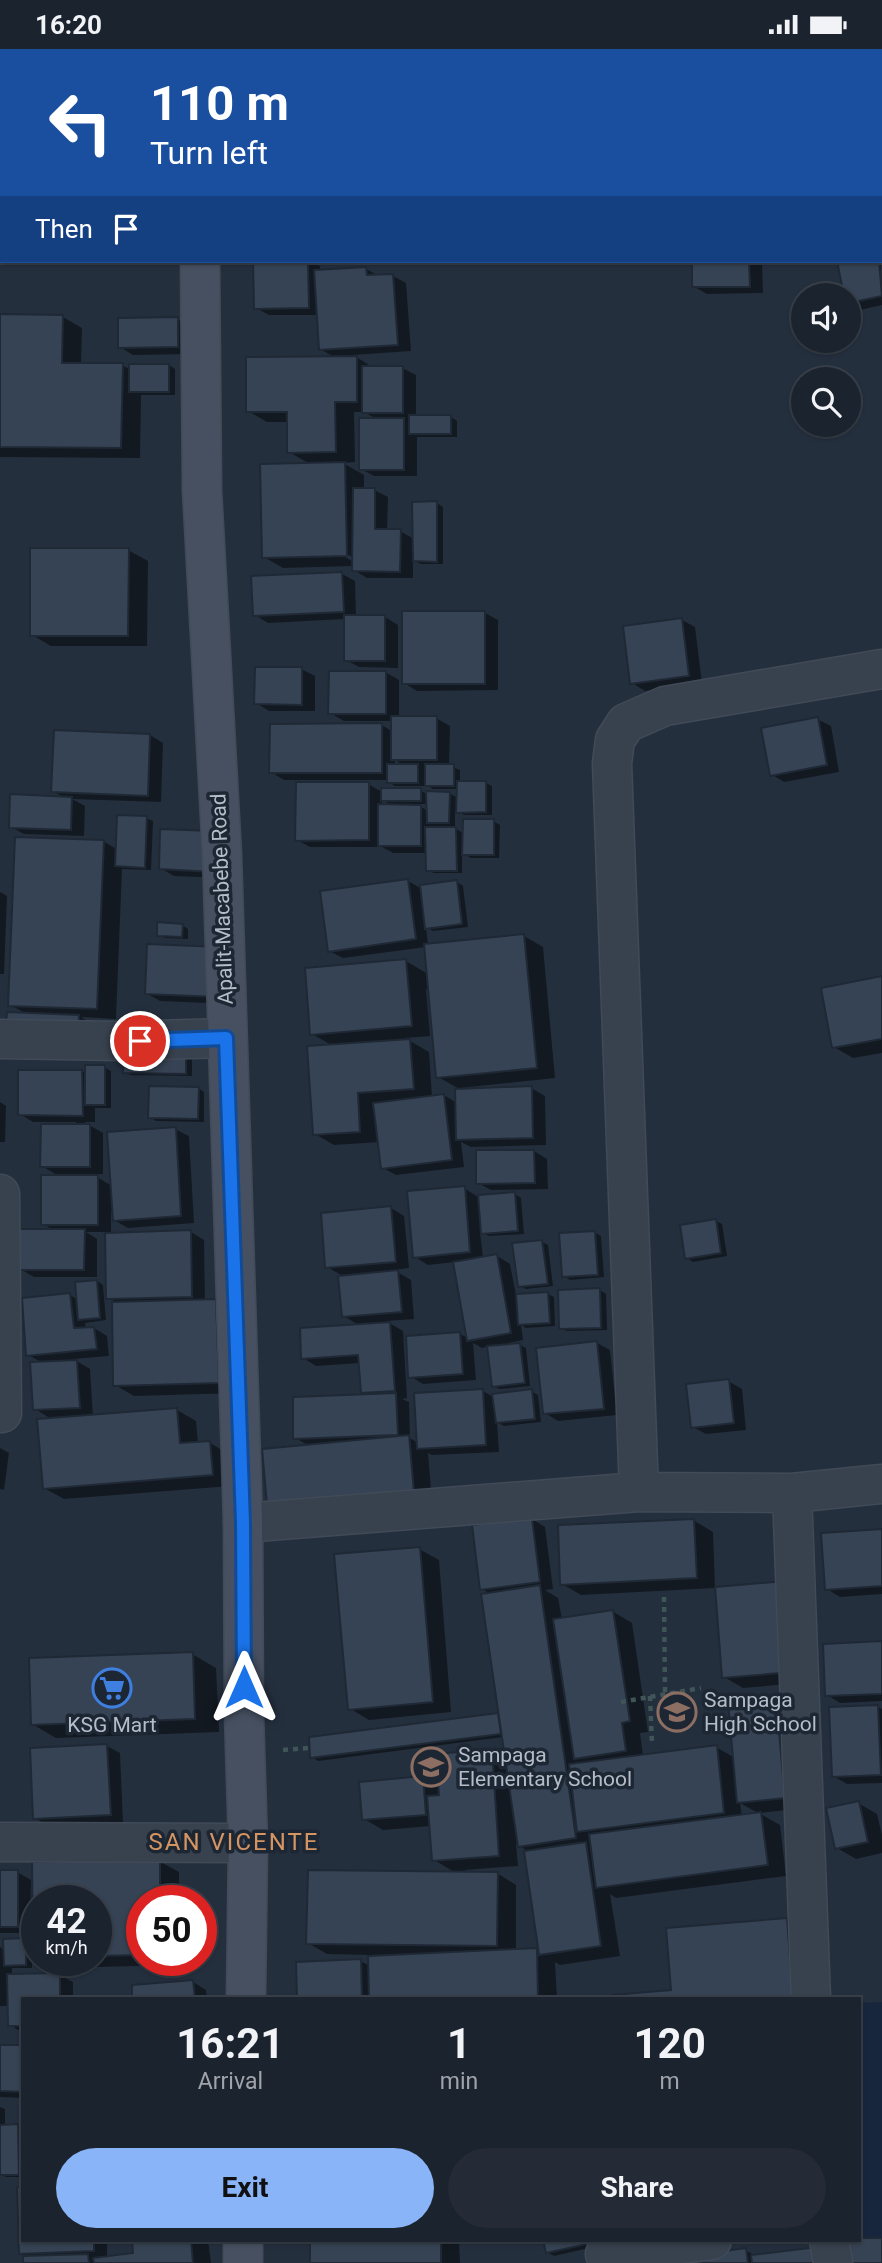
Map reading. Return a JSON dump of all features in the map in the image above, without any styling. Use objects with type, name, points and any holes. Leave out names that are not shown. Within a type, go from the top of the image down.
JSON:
[{"type":"main road","name":"Apalit-Macabebe Road","points":[[200,263],[202,490],[222,854],[243,1523],[248,1843],[246,1997]]},
{"type":"main road","points":[[243,2242],[243,2263]]},
{"type":"street","points":[[639,1492],[613,777],[615,740],[626,723],[665,706],[882,669]]},
{"type":"street","points":[[0,1039],[120,1041],[226,1038]]},
{"type":"street","points":[[0,1194],[2,1413]]},
{"type":"street","points":[[243,1523],[639,1492],[792,1493],[882,1484]]},
{"type":"street","points":[[792,1493],[811,1997]]},
{"type":"street","points":[[0,1842],[248,1843]]},
{"type":"street","points":[[605,2254],[697,2242]]},
{"type":"street","points":[[829,2242],[833,2263]]},
{"type":"path","points":[[664,1597],[666,1693]]},
{"type":"path","points":[[621,1702],[701,1688]]},
{"type":"path","points":[[650,1696],[652,1744]]},
{"type":"water","points":[[882,2002],[882,2263],[861,2242],[861,2003]]},
{"type":"building","points":[[253,263],[308,263],[309,308],[254,309]]},
{"type":"building","points":[[692,263],[749,263],[750,287],[692,287]]},
{"type":"building","points":[[837,263],[879,263],[882,296],[861,300],[861,283],[841,283]]},
{"type":"building","points":[[366,267],[367,275],[393,274],[398,345],[319,350],[314,270]]},
{"type":"building","points":[[0,314],[63,315],[62,363],[123,363],[121,448],[0,447]]},
{"type":"building","points":[[178,317],[178,347],[118,348],[118,318]]},
{"type":"building","points":[[357,356],[357,402],[335,402],[336,452],[287,453],[287,412],[246,412],[246,357]]},
{"type":"building","points":[[129,364],[169,364],[169,392],[129,392]]},
{"type":"building","points":[[362,366],[403,366],[403,413],[362,413]]},
{"type":"building","points":[[409,415],[451,415],[451,434],[409,434]]},
{"type":"building","points":[[359,418],[404,418],[404,470],[359,470]]},
{"type":"building","points":[[345,462],[347,556],[262,558],[260,464]]},
{"type":"building","points":[[353,488],[375,488],[375,529],[401,529],[400,572],[352,571]]},
{"type":"building","points":[[437,501],[437,562],[413,561],[412,502]]},
{"type":"building","points":[[30,548],[129,548],[128,636],[30,636]]},
{"type":"building","points":[[342,572],[344,612],[253,616],[251,576]]},
{"type":"building","points":[[402,611],[485,611],[485,684],[402,684]]},
{"type":"building","points":[[344,615],[385,615],[385,661],[344,661]]},
{"type":"building","points":[[682,618],[689,676],[630,684],[623,626]]},
{"type":"building","points":[[255,667],[302,667],[302,705],[254,704]]},
{"type":"building","points":[[329,671],[386,671],[386,714],[328,714]]},
{"type":"building","points":[[391,716],[437,716],[437,760],[391,760]]},
{"type":"building","points":[[818,717],[827,765],[770,776],[761,728]]},
{"type":"building","points":[[382,723],[382,773],[269,773],[270,724]]},
{"type":"building","points":[[54,730],[150,734],[148,796],[51,792]]},
{"type":"building","points":[[387,764],[418,764],[418,783],[387,783]]},
{"type":"building","points":[[425,764],[454,764],[454,786],[425,786]]},
{"type":"building","points":[[457,781],[486,781],[486,812],[456,813]]},
{"type":"building","points":[[296,782],[369,782],[369,840],[295,841]]},
{"type":"building","points":[[381,788],[421,788],[421,801],[381,801]]},
{"type":"building","points":[[426,791],[450,792],[449,823],[427,823]]},
{"type":"building","points":[[10,794],[72,797],[71,830],[9,828]]},
{"type":"building","points":[[378,804],[421,805],[421,846],[378,846]]},
{"type":"building","points":[[117,815],[147,816],[145,868],[115,866]]},
{"type":"building","points":[[463,819],[494,819],[494,855],[462,855]]},
{"type":"building","points":[[425,827],[456,827],[457,871],[426,871]]},
{"type":"building","points":[[160,829],[213,831],[212,872],[159,869]]},
{"type":"building","points":[[15,837],[104,840],[97,1009],[8,1006]]},
{"type":"building","points":[[408,879],[416,939],[328,952],[320,891]]},
{"type":"building","points":[[457,880],[462,924],[425,929],[420,885]]},
{"type":"building","points":[[157,922],[183,924],[182,937],[157,936]]},
{"type":"building","points":[[524,934],[537,1068],[436,1078],[424,944]]},
{"type":"building","points":[[147,944],[221,947],[219,997],[145,994]]},
{"type":"building","points":[[406,959],[412,1026],[310,1035],[305,968]]},
{"type":"building","points":[[882,976],[882,1039],[832,1048],[821,988]]},
{"type":"building","points":[[7,1012],[79,1015],[78,1039],[5,1037]]},
{"type":"building","points":[[410,1039],[414,1089],[358,1093],[360,1132],[313,1135],[307,1046]]},
{"type":"building","points":[[123,1046],[186,1047],[186,1074],[123,1073]]},
{"type":"building","points":[[85,1065],[105,1065],[105,1105],[85,1105]]},
{"type":"building","points":[[18,1070],[82,1070],[83,1116],[18,1115]]},
{"type":"building","points":[[149,1086],[199,1087],[198,1119],[148,1118]]},
{"type":"building","points":[[532,1086],[533,1138],[456,1140],[455,1089]]},
{"type":"building","points":[[444,1094],[452,1160],[381,1169],[373,1103]]},
{"type":"building","points":[[41,1124],[90,1124],[90,1167],[40,1167]]},
{"type":"building","points":[[176,1127],[181,1216],[113,1221],[107,1132]]},
{"type":"building","points":[[476,1150],[534,1150],[535,1183],[476,1184]]},
{"type":"building","points":[[41,1175],[98,1175],[98,1225],[41,1225]]},
{"type":"building","points":[[465,1186],[470,1252],[413,1258],[407,1191]]},
{"type":"building","points":[[515,1192],[518,1231],[481,1234],[478,1195]]},
{"type":"building","points":[[391,1206],[396,1262],[325,1268],[321,1213]]},
{"type":"building","points":[[716,1219],[721,1253],[685,1259],[680,1225]]},
{"type":"building","points":[[18,1229],[85,1229],[84,1270],[19,1270]]},
{"type":"building","points":[[191,1230],[192,1297],[106,1299],[105,1233]]},
{"type":"building","points":[[595,1231],[598,1275],[562,1277],[559,1233]]},
{"type":"building","points":[[542,1240],[548,1284],[518,1287],[512,1243]]},
{"type":"building","points":[[497,1254],[511,1333],[467,1341],[453,1262]]},
{"type":"building","points":[[398,1270],[402,1312],[342,1317],[338,1276]]},
{"type":"building","points":[[97,1280],[100,1318],[78,1320],[75,1282]]},
{"type":"building","points":[[600,1288],[601,1328],[559,1329],[558,1290]]},
{"type":"building","points":[[548,1292],[550,1323],[518,1325],[516,1294]]},
{"type":"building","points":[[70,1293],[74,1328],[94,1327],[97,1349],[26,1356],[22,1298]]},
{"type":"building","points":[[216,1299],[219,1383],[113,1386],[112,1302]]},
{"type":"building","points":[[390,1322],[395,1391],[361,1393],[358,1355],[301,1359],[300,1328]]},
{"type":"building","points":[[460,1332],[463,1374],[408,1378],[406,1336]]},
{"type":"building","points":[[597,1341],[604,1409],[543,1414],[536,1348]]},
{"type":"building","points":[[520,1343],[525,1383],[492,1387],[487,1346]]},
{"type":"building","points":[[77,1360],[80,1408],[33,1410],[30,1362]]},
{"type":"building","points":[[729,1379],[734,1423],[691,1428],[686,1384]]},
{"type":"building","points":[[483,1389],[486,1445],[417,1449],[414,1393]]},
{"type":"building","points":[[532,1389],[535,1419],[496,1423],[492,1394]]},
{"type":"building","points":[[396,1393],[398,1435],[293,1439],[293,1397]]},
{"type":"building","points":[[177,1408],[180,1443],[210,1441],[213,1475],[43,1489],[37,1419]]},
{"type":"building","points":[[409,1435],[415,1503],[268,1516],[262,1449]]},
{"type":"building","points":[[532,1518],[540,1582],[480,1590],[472,1525]]},
{"type":"building","points":[[694,1519],[697,1578],[560,1585],[558,1525]]},
{"type":"building","points":[[882,1529],[882,1586],[825,1590],[821,1533]]},
{"type":"building","points":[[420,1547],[433,1702],[348,1710],[334,1554]]},
{"type":"building","points":[[786,1581],[793,1672],[722,1678],[715,1587]]},
{"type":"building","points":[[540,1585],[576,1838],[518,1847],[481,1594]]},
{"type":"building","points":[[613,1610],[630,1721],[622,1723],[626,1751],[574,1759],[553,1619]]},
{"type":"building","points":[[882,1641],[882,1694],[825,1696],[823,1644]]},
{"type":"building","name":"KSG Mart","points":[[193,1652],[195,1719],[31,1725],[29,1658]]},
{"type":"building","points":[[776,1698],[785,1798],[737,1803],[728,1702]]},
{"type":"building","points":[[878,1705],[881,1775],[832,1777],[829,1707]]},
{"type":"building","points":[[498,1713],[501,1734],[310,1758],[309,1737]]},
{"type":"building","points":[[107,1744],[111,1815],[33,1819],[30,1748]]},
{"type":"building","points":[[717,1745],[724,1813],[577,1832],[569,1764]]},
{"type":"building","points":[[492,1749],[499,1856],[432,1861],[427,1796],[439,1795],[436,1754]]},
{"type":"building","points":[[423,1776],[426,1815],[362,1820],[359,1782]]},
{"type":"building","points":[[859,1801],[868,1842],[835,1849],[826,1808]]},
{"type":"building","points":[[761,1812],[768,1865],[596,1888],[589,1834]]},
{"type":"building","points":[[586,1842],[601,1946],[539,1955],[524,1851]]},
{"type":"building","points":[[160,1859],[160,1885],[126,1885],[126,1955],[112,1956],[112,1885],[32,1885],[32,1862]]},
{"type":"building","points":[[0,1870],[18,1870],[18,1927],[0,1927]]},
{"type":"building","points":[[308,1870],[498,1872],[497,1946],[306,1944]]},
{"type":"building","points":[[787,1918],[793,1997],[612,1997],[671,1990],[666,1928]]},
{"type":"building","points":[[21,1938],[21,1965],[4,1966],[3,1939]]},
{"type":"building","points":[[537,1948],[538,1997],[369,1997],[368,1956]]},
{"type":"building","points":[[361,1959],[362,1997],[297,1997],[296,1962]]},
{"type":"building","points":[[7,1974],[60,1976],[60,1997],[21,1997],[21,2026],[8,2026]]},
{"type":"building","points":[[193,1980],[195,1997],[132,1997],[132,1985]]},
{"type":"building","points":[[0,2045],[21,2045],[21,2092],[0,2091]]},
{"type":"building","points":[[18,2124],[19,2175],[0,2175],[0,2125]]},
{"type":"building","points":[[17,2187],[21,2187],[21,2242],[94,2242],[94,2251],[19,2254]]},
{"type":"building","points":[[882,2238],[882,2263],[842,2263],[841,2242]]},
{"type":"building","points":[[132,2242],[191,2242],[193,2263],[94,2263],[93,2258],[133,2253]]},
{"type":"building","points":[[310,2242],[441,2242],[441,2263],[310,2263]]},
{"type":"building","points":[[543,2242],[592,2242],[592,2243],[546,2253]]},
{"type":"building","points":[[826,2246],[828,2263],[752,2263],[751,2255]]},
{"type":"building","points":[[746,2248],[748,2263],[704,2263],[703,2254]]},
{"type":"building","points":[[88,2254],[89,2263],[23,2263],[23,2256]]},
{"type":"place","name":"KSG Mart","points":[[112,1688]]},
{"type":"place","name":"Sampaga High School","points":[[677,1712]]},
{"type":"place","name":"Sampaga Elementary School","points":[[431,1767]]},
{"type":"district","name":"SAN VICENTE","points":[[234,1842]]},
{"type":"route","points":[[140,1041],[226,1038],[243,1523],[244,1687]]}]
